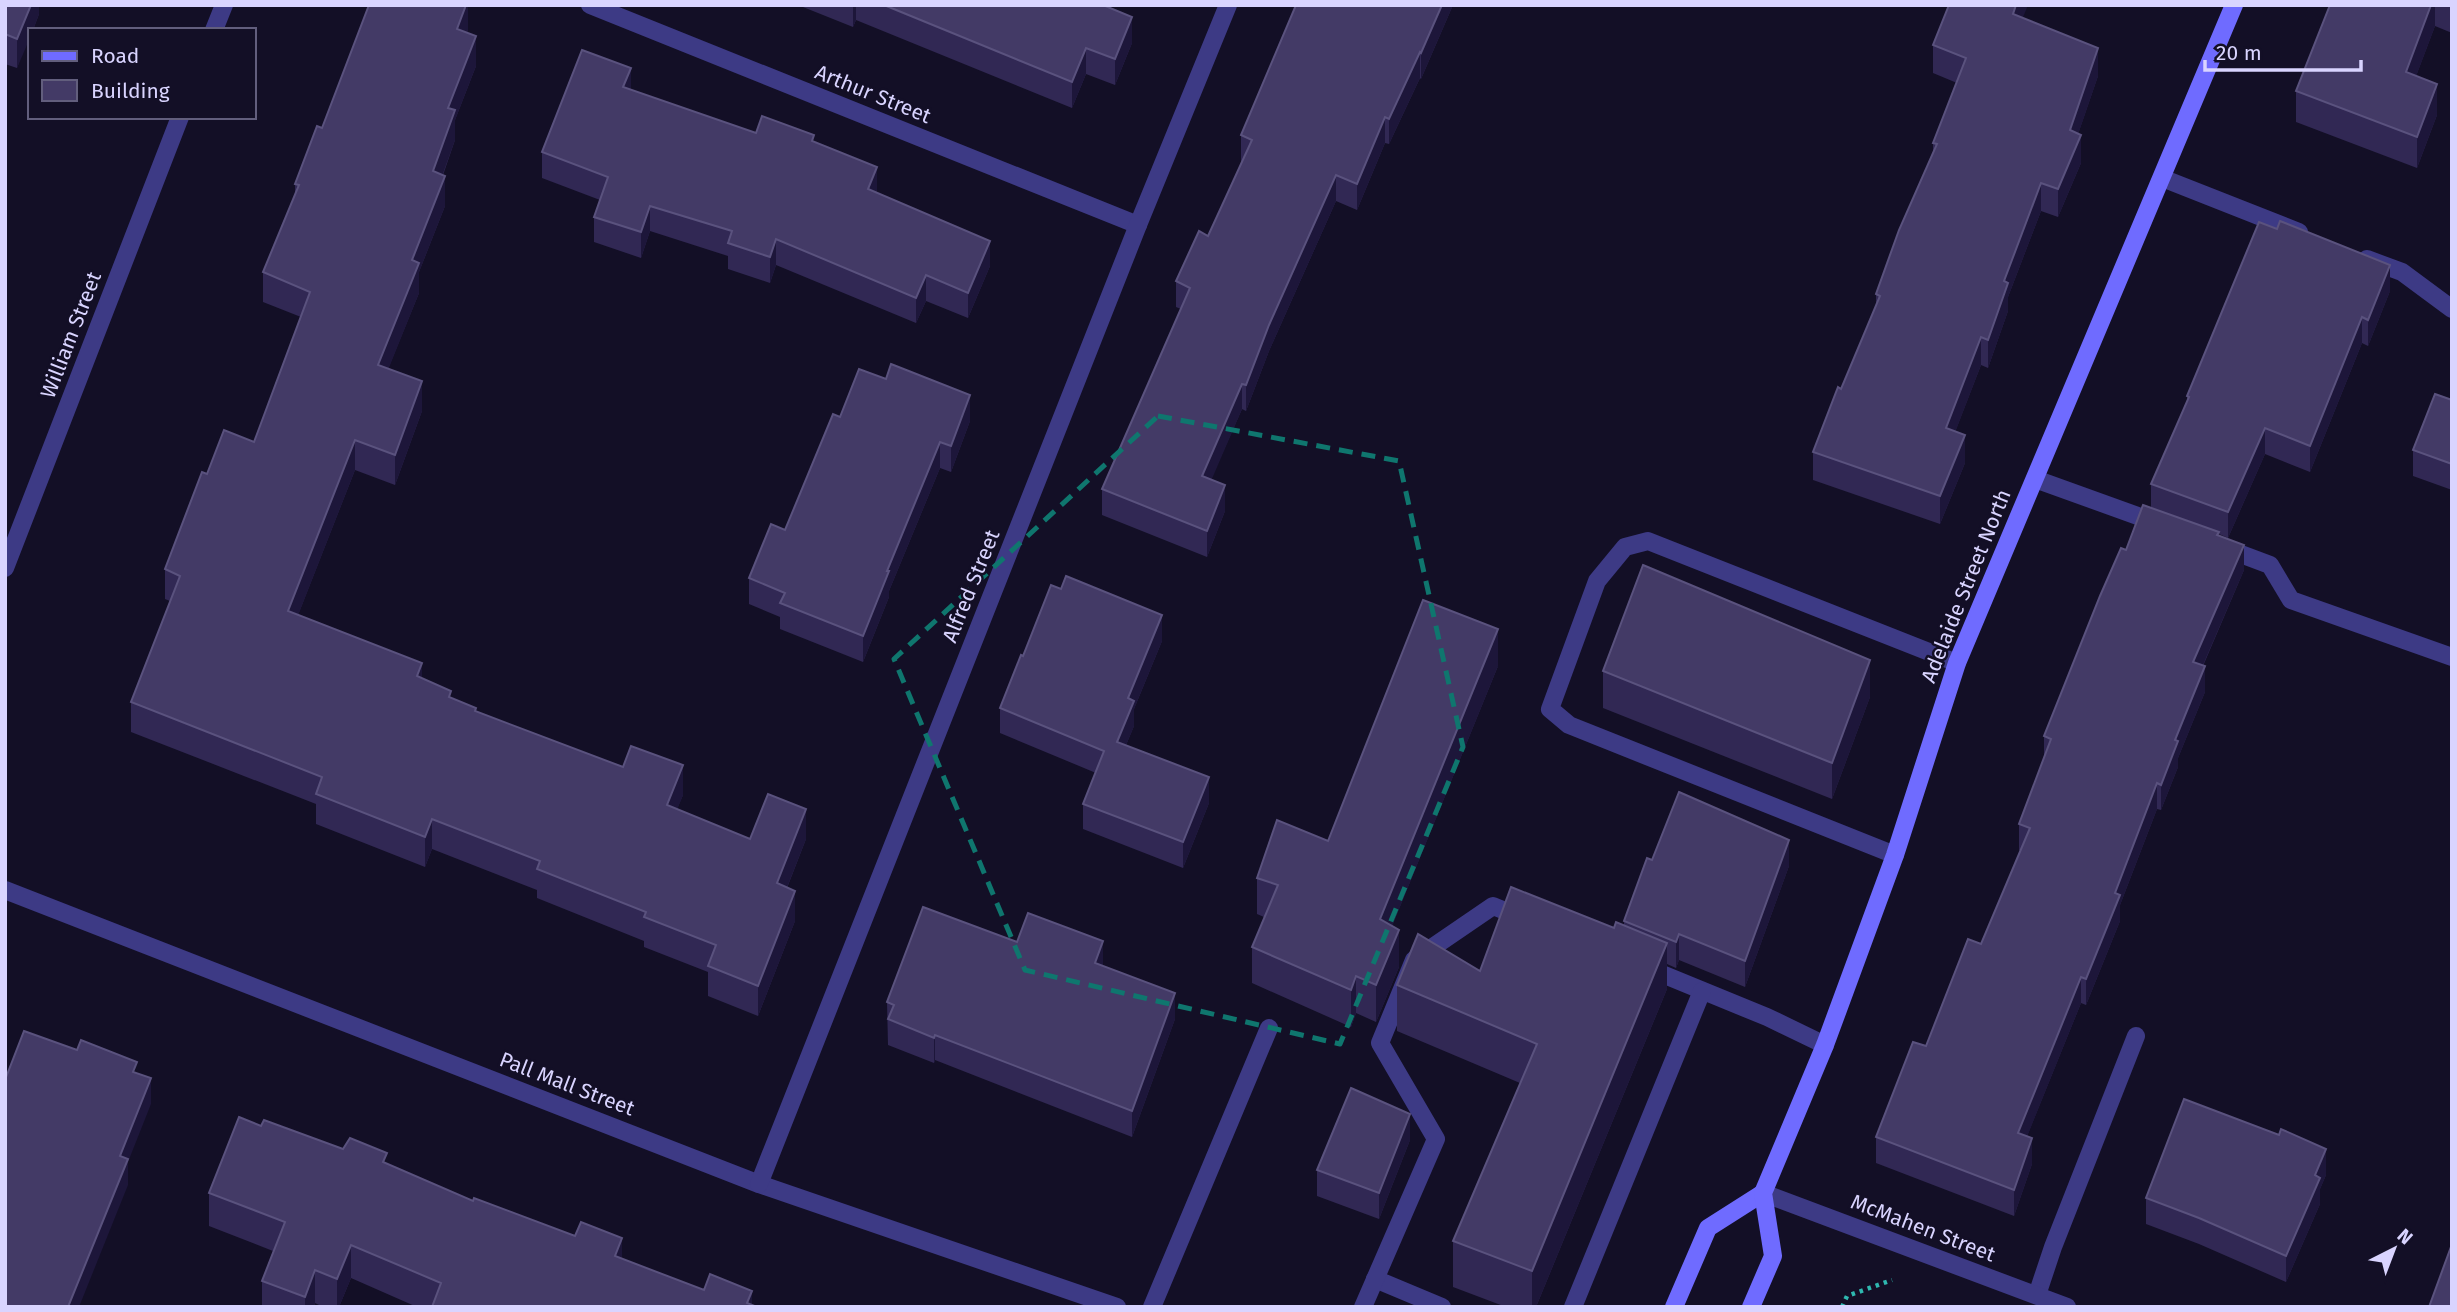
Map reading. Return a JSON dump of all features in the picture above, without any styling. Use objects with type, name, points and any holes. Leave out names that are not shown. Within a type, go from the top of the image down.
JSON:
[{"type":"main road","name":"Adelaide Street North","points":[[1763,1192],[1825,1045],[1895,855],[1957,663],[2234,5]]},
{"type":"main road","points":[[1674,1307],[1708,1228],[1763,1192],[1773,1256],[1751,1307]]},
{"type":"street","points":[[215,28],[224,5]]},
{"type":"street","name":"Arthur Street","points":[[590,5],[1138,225]]},
{"type":"street","name":"Alfred Street","points":[[759,1184],[1138,225],[1228,5]]},
{"type":"street","name":"William Street","points":[[5,568],[179,119]]},
{"type":"street","points":[[2162,178],[2312,237]]},
{"type":"street","points":[[2351,252],[2402,272],[2452,309]]},
{"type":"street","points":[[2035,479],[2181,532]]},
{"type":"street","points":[[1895,855],[1569,725],[1550,709],[1597,582],[1625,547],[1648,541],[1957,663]]},
{"type":"street","points":[[2206,541],[2270,565],[2291,600],[2452,657]]},
{"type":"street","name":"Pall Mall Street","points":[[5,890],[759,1184],[1117,1307]]},
{"type":"street","points":[[1363,1307],[1436,1139],[1380,1043],[1414,960],[1493,906],[1542,926]]},
{"type":"street","points":[[1629,961],[1767,1017],[1825,1045]]},
{"type":"street","points":[[1573,1307],[1702,990]]},
{"type":"street","points":[[1152,1307],[1269,1028]]},
{"type":"street","points":[[2037,1295],[2136,1036]]},
{"type":"street","name":"McMahen Street","points":[[1763,1192],[2067,1307]]},
{"type":"street","points":[[1375,1279],[1442,1307]]},
{"type":"path","points":[[1842,1307],[1847,1296],[1891,1280],[1903,1285]]},
{"type":"highlighted area","points":[[1158,416],[1399,461],[1463,747],[1340,1044],[1025,970],[894,659]]},
{"type":"building","points":[[5,5],[31,5],[17,39],[5,34]]},
{"type":"building","points":[[369,5],[466,5],[457,29],[476,36],[448,108],[455,110],[433,171],[445,176],[412,260],[419,263],[378,365],[422,381],[395,455],[355,440],[288,611],[422,663],[417,676],[451,691],[449,697],[476,708],[475,711],[623,767],[631,746],[683,765],[667,805],[750,839],[768,794],[806,809],[777,883],[795,891],[758,986],[708,966],[716,945],[644,917],[646,912],[537,869],[540,861],[432,819],[425,837],[316,794],[322,777],[131,702],[180,576],[165,569],[202,472],[207,474],[224,430],[254,442],[310,292],[263,272],[299,185],[295,184],[317,126],[322,128]]},
{"type":"building","points":[[884,5],[1103,5],[1132,17],[1115,59],[1086,48],[1072,82]]},
{"type":"building","points":[[1296,5],[1442,5],[1389,119],[1385,117],[1357,184],[1336,175],[1269,325],[1246,385],[1242,384],[1202,476],[1225,485],[1207,531],[1102,489],[1190,288],[1176,281],[1199,231],[1208,236],[1252,140],[1241,135]]},
{"type":"building","points":[[1949,5],[2016,5],[2013,14],[2098,48],[2070,130],[2081,135],[2058,189],[2041,183],[2004,281],[2008,283],[1988,340],[1981,337],[1946,428],[1965,435],[1940,496],[1813,452],[1838,387],[1841,389],[1880,296],[1876,294],[1899,230],[1937,144],[1933,143],[1966,58],[1933,45]]},
{"type":"building","points":[[2330,5],[2431,5],[2406,72],[2437,84],[2417,137],[2296,91]]},
{"type":"building","points":[[582,50],[631,68],[623,87],[756,133],[762,116],[814,135],[812,141],[877,167],[868,189],[990,241],[968,293],[926,275],[916,298],[776,239],[770,257],[728,243],[732,231],[650,206],[641,232],[594,217],[608,177],[542,152]]},
{"type":"building","points":[[2280,221],[2390,265],[2368,320],[2362,317],[2310,446],[2265,428],[2228,512],[2151,484],[2259,222],[2277,229]]},
{"type":"building","points":[[891,364],[970,395],[951,446],[940,442],[863,636],[780,603],[785,593],[749,578],[771,524],[785,530],[833,414],[840,417],[859,369],[886,379]]},
{"type":"building","points":[[2435,394],[2452,400],[2452,464],[2413,450]]},
{"type":"building","points":[[2143,505],[2219,532],[2217,535],[2244,545],[2193,662],[2205,666],[2175,740],[2178,741],[2161,785],[2157,783],[2115,893],[2120,895],[2086,979],[2081,977],[2018,1133],[2032,1138],[2014,1190],[1876,1137],[1913,1042],[1926,1046],[1968,939],[1981,944],[2030,828],[2019,824],[2051,739],[2044,736],[2100,596],[2121,548],[2126,550]]},
{"type":"building","points":[[1643,565],[1870,660],[1832,763],[1603,671]]},
{"type":"building","points":[[1066,576],[1162,615],[1128,698],[1134,701],[1117,742],[1209,777],[1183,842],[1083,804],[1104,751],[1000,708],[1051,585],[1061,589]]},
{"type":"building","points":[[1423,600],[1498,629],[1380,919],[1399,930],[1376,985],[1356,976],[1351,990],[1252,947],[1278,885],[1257,878],[1277,820],[1328,841]]},
{"type":"building","points":[[1679,792],[1789,840],[1745,961],[1679,934],[1676,942],[1624,921],[1647,858],[1652,860]]},
{"type":"building","points":[[1511,887],[1614,928],[1616,922],[1667,943],[1532,1271],[1453,1241],[1537,1044],[1397,985],[1418,934],[1480,971]]},
{"type":"building","points":[[923,907],[1017,942],[1028,913],[1103,941],[1095,963],[1175,993],[1132,1111],[888,1019],[894,1005],[887,1002]]},
{"type":"building","points":[[24,1031],[77,1050],[81,1040],[137,1062],[133,1072],[151,1078],[120,1156],[128,1159],[68,1307],[5,1307],[5,1080]]},
{"type":"building","points":[[1351,1088],[1410,1114],[1379,1193],[1317,1170]]},
{"type":"building","points":[[2184,1099],[2279,1135],[2281,1129],[2326,1149],[2315,1175],[2320,1178],[2286,1256],[2146,1198]]},
{"type":"building","points":[[239,1117],[261,1126],[264,1120],[343,1149],[350,1138],[387,1153],[383,1162],[473,1201],[474,1198],[575,1236],[581,1222],[622,1238],[615,1256],[704,1290],[710,1274],[752,1291],[747,1303],[757,1307],[432,1307],[441,1283],[351,1245],[337,1279],[315,1270],[305,1297],[262,1281],[285,1222],[209,1193]]},
{"type":"building","points":[[2452,1244],[2452,1307],[2429,1307]]}]
